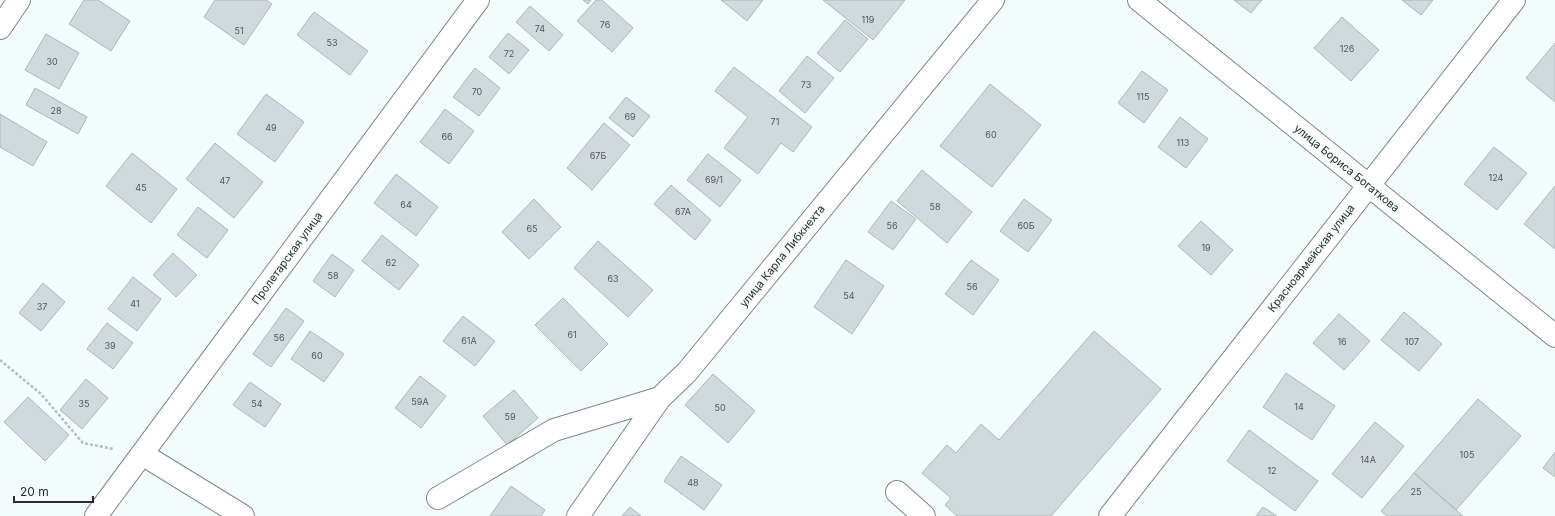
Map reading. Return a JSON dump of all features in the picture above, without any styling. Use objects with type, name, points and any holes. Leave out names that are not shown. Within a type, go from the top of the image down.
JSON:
[{"type":"street","points":[[0,28],[19,0]]},
{"type":"street","name":"Пролетарская улица","points":[[96,516],[478,0]]},
{"type":"street","name":"улица Карла Либкнехта","points":[[578,516],[660,398],[687,372],[993,0]]},
{"type":"street","name":"улица Бориса Богаткова","points":[[1139,0],[1555,336]]},
{"type":"street","name":"Красноармейская улица","points":[[1110,516],[1514,0]]},
{"type":"street","points":[[438,498],[554,430],[660,398]]},
{"type":"street","points":[[142,454],[243,516]]},
{"type":"street","points":[[897,492],[924,516]]},
{"type":"path","points":[[0,360],[41,394],[83,442],[142,454]]},
{"type":"building","points":[[84,0],[98,0],[130,21],[111,51],[69,24]]},
{"type":"building","points":[[215,0],[266,0],[272,4],[244,45],[204,17]]},
{"type":"building","points":[[583,0],[591,0],[588,4]]},
{"type":"building","points":[[596,0],[602,0],[633,28],[612,52],[577,21]]},
{"type":"building","points":[[721,0],[763,0],[747,21]]},
{"type":"building","points":[[823,0],[905,0],[873,40]]},
{"type":"building","points":[[1234,0],[1262,0],[1251,13]]},
{"type":"building","points":[[1402,0],[1433,0],[1421,15]]},
{"type":"building","points":[[530,6],[563,35],[549,51],[516,22]]},
{"type":"building","points":[[314,12],[368,51],[350,75],[297,35]]},
{"type":"building","points":[[1342,17],[1379,50],[1351,81],[1314,48]]},
{"type":"building","points":[[845,20],[868,39],[840,72],[817,53]]},
{"type":"building","points":[[508,33],[529,50],[509,74],[489,57]]},
{"type":"building","points":[[46,34],[79,53],[59,89],[25,70]]},
{"type":"building","points":[[1555,43],[1555,102],[1526,78]]},
{"type":"building","points":[[807,56],[834,78],[805,113],[779,91]]},
{"type":"building","points":[[734,67],[812,127],[793,152],[781,143],[758,174],[724,148],[748,117],[715,91]]},
{"type":"building","points":[[475,68],[500,88],[479,116],[453,97]]},
{"type":"building","points":[[1142,71],[1168,90],[1144,123],[1118,103]]},
{"type":"building","points":[[990,84],[1041,125],[992,187],[940,146]]},
{"type":"building","points":[[35,88],[87,117],[78,134],[26,105]]},
{"type":"building","points":[[266,94],[304,122],[275,162],[237,134]]},
{"type":"building","points":[[626,97],[650,116],[633,137],[609,118]]},
{"type":"building","points":[[445,109],[474,131],[449,164],[420,142]]},
{"type":"building","points":[[0,114],[47,142],[33,166],[0,147]]},
{"type":"building","points":[[1180,117],[1208,139],[1186,168],[1158,147]]},
{"type":"building","points":[[604,123],[630,145],[592,190],[567,168]]},
{"type":"building","points":[[215,143],[263,182],[234,218],[186,179]]},
{"type":"building","points":[[1494,147],[1527,173],[1497,210],[1464,184]]},
{"type":"building","points":[[132,153],[177,189],[151,223],[106,186]]},
{"type":"building","points":[[708,154],[741,180],[720,207],[687,180]]},
{"type":"building","points":[[922,170],[972,212],[947,243],[897,201]]},
{"type":"building","points":[[396,174],[438,207],[416,236],[374,203]]},
{"type":"building","points":[[671,185],[711,220],[695,240],[654,204]]},
{"type":"building","points":[[1555,186],[1555,249],[1524,224]]},
{"type":"building","points":[[534,199],[561,227],[529,259],[502,232]]},
{"type":"building","points":[[1024,199],[1052,220],[1028,252],[1000,231]]},
{"type":"building","points":[[891,201],[916,219],[893,250],[868,232]]},
{"type":"building","points":[[198,207],[228,230],[207,258],[177,235]]},
{"type":"building","points":[[1201,221],[1233,250],[1211,275],[1178,246]]},
{"type":"building","points":[[382,235],[419,265],[399,290],[362,261]]},
{"type":"building","points":[[598,241],[653,290],[628,317],[574,268]]},
{"type":"building","points":[[173,253],[197,275],[176,297],[153,275]]},
{"type":"building","points":[[332,254],[354,270],[335,297],[313,281]]},
{"type":"building","points":[[846,260],[884,286],[852,334],[814,307]]},
{"type":"building","points":[[971,260],[999,280],[973,315],[945,294]]},
{"type":"building","points":[[133,277],[161,299],[137,331],[108,309]]},
{"type":"building","points":[[43,283],[65,302],[41,331],[19,313]]},
{"type":"building","points":[[563,298],[608,344],[581,371],[535,325]]},
{"type":"building","points":[[286,308],[304,321],[271,367],[253,354]]},
{"type":"building","points":[[1404,312],[1442,344],[1419,371],[1381,340]]},
{"type":"building","points":[[1339,314],[1370,341],[1344,370],[1313,343]]},
{"type":"building","points":[[463,316],[495,341],[475,366],[443,341]]},
{"type":"building","points":[[107,323],[133,343],[113,369],[87,349]]},
{"type":"building","points":[[310,331],[344,354],[324,382],[291,359]]},
{"type":"building","points":[[1094,331],[1161,389],[1051,516],[957,516],[945,505],[951,498],[922,473],[947,445],[956,453],[981,424],[999,440]]},
{"type":"building","points":[[1286,373],[1335,406],[1312,440],[1263,407]]},
{"type":"building","points":[[713,374],[755,411],[728,443],[685,405]]},
{"type":"building","points":[[420,376],[446,396],[421,428],[395,408]]},
{"type":"building","points":[[86,379],[108,398],[82,429],[60,410]]},
{"type":"building","points":[[250,382],[281,404],[265,427],[233,405]]},
{"type":"building","points":[[514,390],[538,418],[507,445],[483,416]]},
{"type":"building","points":[[28,397],[69,435],[45,461],[4,422]]},
{"type":"building","points":[[1478,399],[1521,436],[1456,510],[1414,473]]},
{"type":"building","points":[[1375,422],[1404,446],[1362,498],[1332,474]]},
{"type":"building","points":[[1249,430],[1318,481],[1295,511],[1227,461]]},
{"type":"building","points":[[1555,452],[1555,477],[1543,468]]},
{"type":"building","points":[[681,456],[722,485],[704,510],[664,481]]},
{"type":"building","points":[[1414,473],[1463,516],[1387,516],[1381,511]]},
{"type":"building","points":[[511,486],[545,510],[541,516],[490,516]]},
{"type":"building","points":[[630,507],[641,516],[622,516]]},
{"type":"building","points":[[1263,507],[1277,516],[1256,516]]}]
